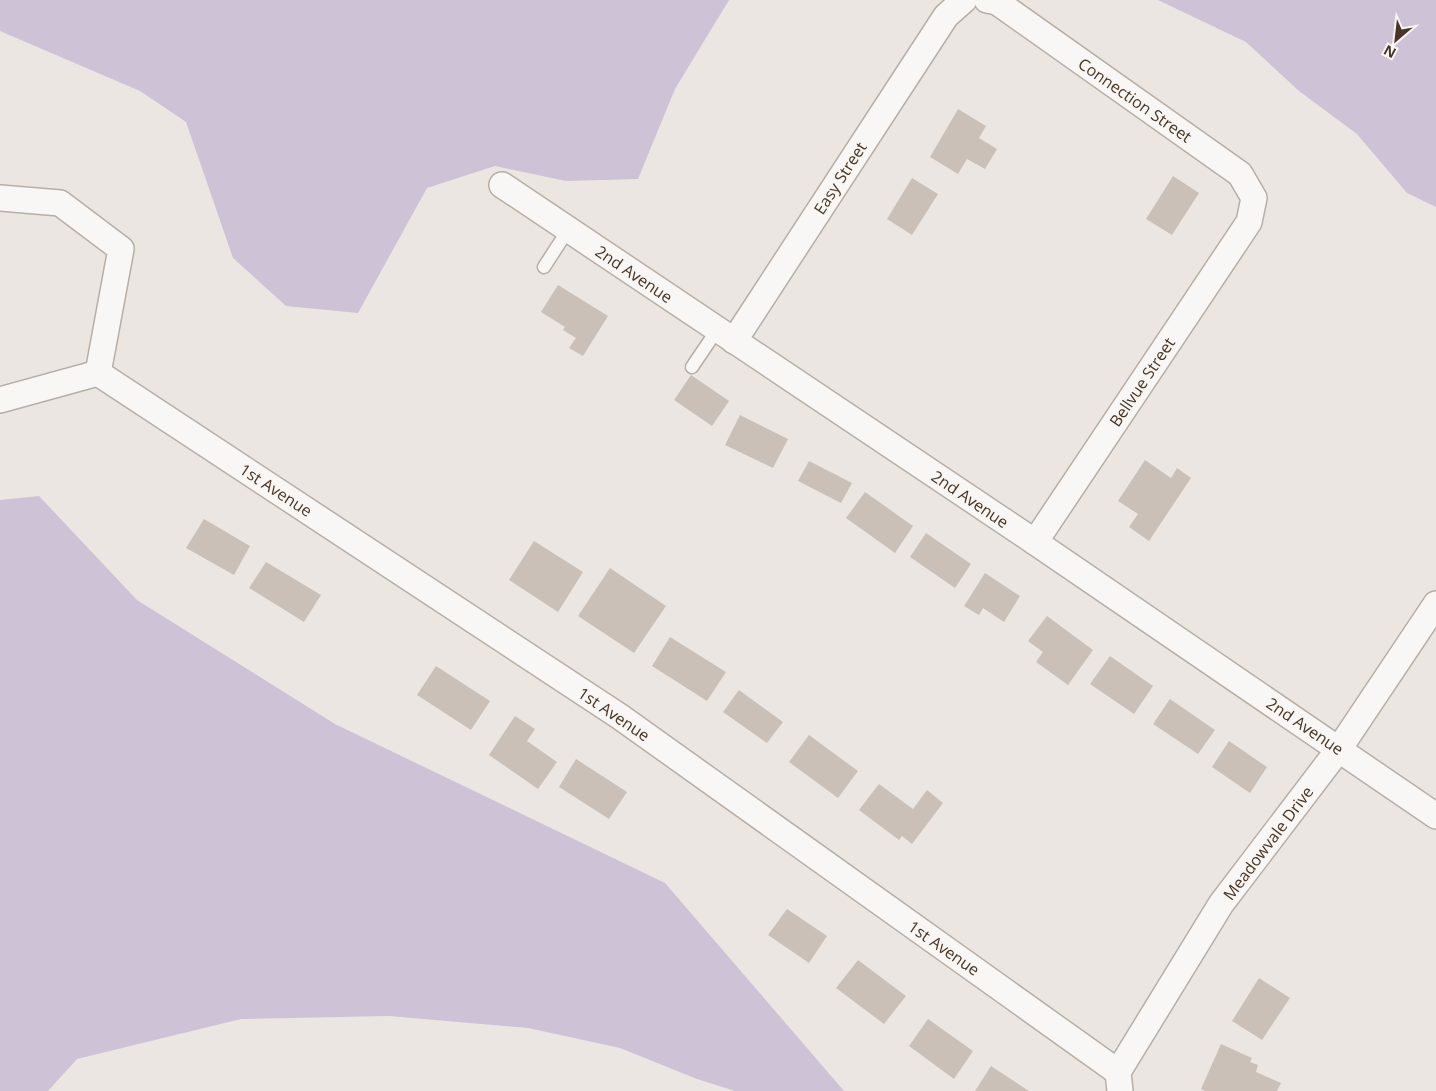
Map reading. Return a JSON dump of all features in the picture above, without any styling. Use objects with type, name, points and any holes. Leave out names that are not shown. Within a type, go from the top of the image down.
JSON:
[{"type":"street","name":"Easy Street","points":[[725,335],[946,16],[964,0]]},
{"type":"street","name":"Connection Street","points":[[987,0],[997,2],[1240,174],[1254,198],[1249,222]]},
{"type":"street","name":"2nd Avenue","points":[[502,185],[1035,542],[1436,816]]},
{"type":"street","points":[[0,198],[60,203],[121,248],[98,373],[0,400]]},
{"type":"street","name":"Bellvue Street","points":[[1035,542],[1249,222]]},
{"type":"street","name":"1st Avenue","points":[[98,373],[619,716],[1119,1081]]},
{"type":"street","name":"Meadowvale Drive","points":[[1119,1081],[1221,904],[1339,749],[1436,604]]},
{"type":"lane","points":[[544,267],[568,230]]},
{"type":"lane","points":[[692,367],[725,335]]},
{"type":"shaded area","points":[[0,0],[729,0],[675,89],[638,179],[566,181],[495,166],[427,188],[358,313],[286,306],[233,258],[186,122],[140,91],[0,31]]},
{"type":"shaded area","points":[[1158,0],[1436,0],[1436,207],[1407,193],[1357,134],[1299,91],[1246,42]]},
{"type":"shaded area","points":[[39,496],[137,600],[335,724],[665,883],[844,1091],[735,1091],[697,1079],[620,1048],[528,1028],[389,1016],[241,1019],[77,1059],[48,1091],[0,1091],[0,500]]},
{"type":"building","points":[[958,109],[986,126],[979,138],[997,149],[985,169],[967,159],[958,174],[930,157]]},
{"type":"building","points":[[1173,176],[1199,193],[1172,235],[1146,219]]},
{"type":"building","points":[[912,178],[938,194],[912,235],[887,219]]},
{"type":"building","points":[[558,285],[608,316],[583,356],[569,348],[576,338],[563,330],[565,327],[541,312]]},
{"type":"building","points":[[691,375],[729,401],[712,426],[674,400]]},
{"type":"building","points":[[740,415],[788,439],[773,468],[725,445]]},
{"type":"building","points":[[1145,460],[1171,478],[1177,468],[1191,478],[1149,541],[1129,527],[1138,514],[1118,501]]},
{"type":"building","points":[[809,461],[852,483],[841,503],[798,481]]},
{"type":"building","points":[[865,492],[913,526],[895,553],[846,518]]},
{"type":"building","points":[[204,519],[250,546],[234,575],[186,548]]},
{"type":"building","points":[[926,533],[971,564],[955,588],[910,557]]},
{"type":"building","points":[[534,541],[583,572],[558,612],[509,580]]},
{"type":"building","points":[[266,562],[321,595],[304,622],[249,588]]},
{"type":"building","points":[[610,568],[666,606],[634,653],[578,616]]},
{"type":"building","points":[[985,573],[1020,596],[1004,622],[983,608],[979,615],[964,606]]},
{"type":"building","points":[[1047,616],[1093,650],[1068,685],[1036,662],[1043,652],[1028,641]]},
{"type":"building","points":[[670,637],[726,672],[707,701],[652,666]]},
{"type":"building","points":[[1110,656],[1153,686],[1134,714],[1090,684]]},
{"type":"building","points":[[436,666],[490,701],[471,730],[417,695]]},
{"type":"building","points":[[739,690],[783,722],[767,743],[723,712]]},
{"type":"building","points":[[1170,699],[1215,730],[1198,754],[1153,724]]},
{"type":"building","points":[[515,716],[535,729],[527,741],[557,762],[538,789],[489,755]]},
{"type":"building","points":[[809,735],[858,771],[838,798],[789,762]]},
{"type":"building","points":[[1229,741],[1267,767],[1250,793],[1212,767]]},
{"type":"building","points":[[576,759],[627,792],[609,819],[559,787]]},
{"type":"building","points":[[879,784],[913,809],[927,790],[943,803],[912,844],[902,836],[899,840],[859,810]]},
{"type":"building","points":[[787,909],[827,936],[809,963],[768,935]]},
{"type":"building","points":[[858,960],[906,996],[884,1024],[836,988]]},
{"type":"building","points":[[1259,978],[1290,998],[1262,1040],[1232,1021]]},
{"type":"building","points":[[928,1019],[973,1051],[954,1079],[909,1046]]},
{"type":"building","points":[[1221,1044],[1252,1058],[1250,1062],[1258,1065],[1256,1072],[1281,1083],[1277,1091],[1205,1091],[1201,1089]]},
{"type":"building","points":[[991,1066],[1029,1091],[975,1091]]}]
